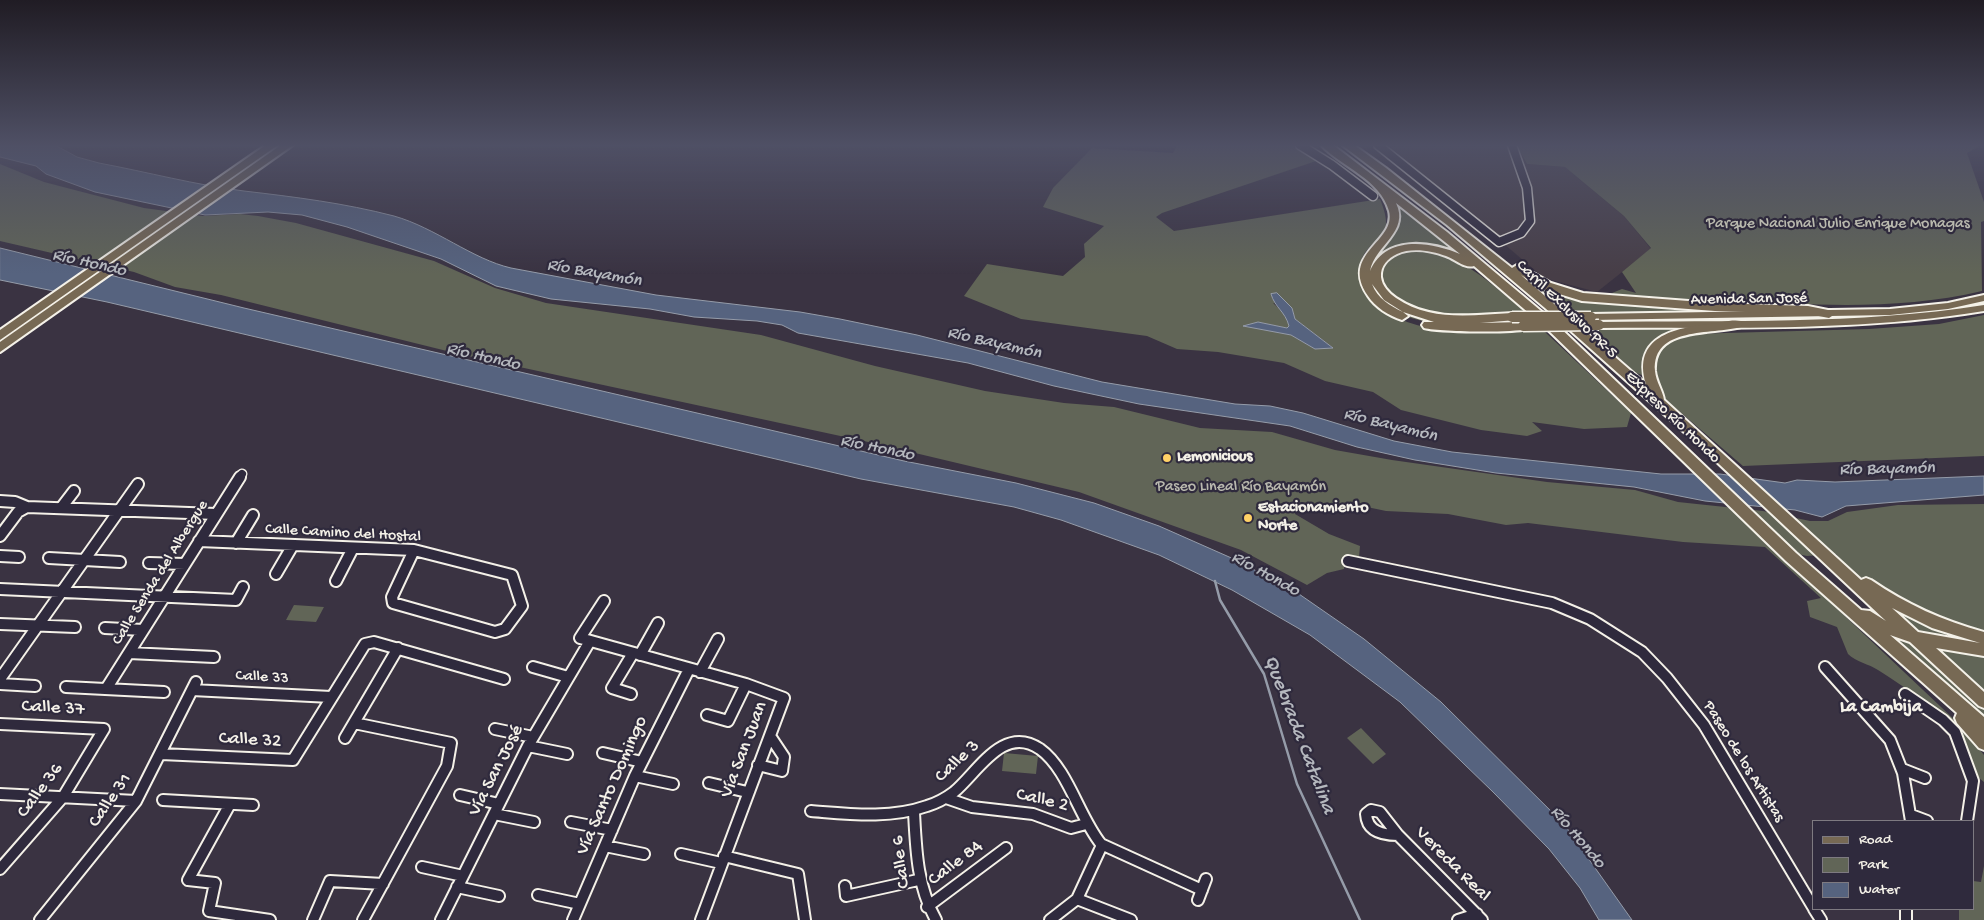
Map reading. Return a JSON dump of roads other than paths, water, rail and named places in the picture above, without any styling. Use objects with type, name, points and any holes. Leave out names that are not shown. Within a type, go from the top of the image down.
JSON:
[{"type":"highway","points":[[4,341],[214,188]]},
{"type":"highway","points":[[4,341],[226,188]]},
{"type":"highway","points":[[1380,188],[1388,198],[1395,217],[1392,228],[1365,264],[1366,284],[1377,300],[1398,314],[1434,326],[1523,326]]},
{"type":"highway","name":"Expreso Río Hondo","points":[[1384,188],[1443,234],[1549,324],[1670,439]]},
{"type":"highway","name":"Carril Exclusivo PR-5","points":[[1393,188],[1501,271],[1565,329],[1670,439],[1796,558],[1846,600],[1868,617],[1892,630],[1914,638],[1984,650]]},
{"type":"highway","name":"Expreso Río Hondo","points":[[1404,188],[1480,246],[1538,294],[1663,405],[1984,701]]},
{"type":"highway","points":[[1480,246],[1547,286],[1582,297],[1715,307],[1808,310],[1829,314]]},
{"type":"highway","points":[[1512,317],[1441,318],[1406,310],[1383,292],[1376,278],[1377,265],[1386,256],[1408,247],[1448,252],[1467,262],[1505,294],[1549,324]]},
{"type":"highway","points":[[1663,405],[1653,389],[1649,370],[1652,352],[1659,342],[1677,333],[1724,328],[1737,324]]},
{"type":"highway","points":[[1826,554],[1900,606],[1943,626],[1984,638]]},
{"type":"highway","points":[[1796,558],[1938,688],[1984,727]]},
{"type":"highway","points":[[1938,688],[1943,698],[1984,743]]},
{"type":"main road","name":"Avenida San José","points":[[1512,317],[1829,314],[1910,310],[1984,298]]},
{"type":"main road","name":"Avenida San José","points":[[1523,326],[1737,324],[1887,320],[1984,308]]},
{"type":"street","points":[[1362,188],[1372,196]]},
{"type":"street","points":[[1432,188],[1499,242],[1526,230],[1532,221],[1526,188]]},
{"type":"street","name":"Calle Senda del Albergue","points":[[106,689],[242,474]]},
{"type":"street","points":[[0,679],[138,484]]},
{"type":"street","points":[[61,508],[74,491]]},
{"type":"street","points":[[0,501],[15,502],[27,507],[216,514]]},
{"type":"street","points":[[0,536],[18,512],[27,507]]},
{"type":"street","points":[[236,543],[253,515]]},
{"type":"street","name":"Calle Camino del Hostal","points":[[199,541],[414,550],[512,575],[522,606],[505,629],[495,632],[393,603],[392,597],[414,550]]},
{"type":"street","points":[[276,574],[293,545]]},
{"type":"street","points":[[336,580],[353,548]]},
{"type":"street","points":[[0,556],[19,557]]},
{"type":"street","points":[[49,558],[120,562]]},
{"type":"street","name":"Paseo de los Artistas","points":[[1348,562],[1552,603],[1590,620],[1638,648],[1667,678],[1704,725],[1812,906]]},
{"type":"street","points":[[148,563],[184,564]]},
{"type":"street","points":[[0,589],[236,600],[243,588]]},
{"type":"street","points":[[590,641],[580,638],[604,601]]},
{"type":"street","points":[[631,694],[612,688],[658,623]]},
{"type":"street","points":[[0,624],[75,627]]},
{"type":"street","points":[[105,628],[143,630]]},
{"type":"street","points":[[700,672],[718,639]]},
{"type":"street","name":"Vía San Juan","points":[[590,641],[746,684],[784,698],[747,792],[701,920]]},
{"type":"street","name":"Vía San José","points":[[441,920],[531,742],[590,641]]},
{"type":"street","points":[[331,696],[365,644],[374,642],[504,679]]},
{"type":"street","points":[[345,738],[398,648]]},
{"type":"street","points":[[129,652],[214,657]]},
{"type":"street","points":[[533,667],[568,677]]},
{"type":"street","points":[[1825,668],[1890,740],[1902,769],[1911,818]]},
{"type":"street","name":"Vía Santo Domingo","points":[[573,920],[635,776],[689,669]]},
{"type":"street","points":[[0,684],[35,686]]},
{"type":"street","points":[[707,715],[728,721],[746,684]]},
{"type":"street","name":"Calle 33","points":[[194,686],[331,696]]},
{"type":"street","name":"Calle 31","points":[[40,920],[136,801],[194,686]]},
{"type":"street","points":[[66,687],[164,692]]},
{"type":"street","points":[[1905,694],[1943,720],[1956,732],[1973,781],[1967,820]]},
{"type":"street","name":"Calle 32","points":[[161,754],[293,760],[331,696]]},
{"type":"street","points":[[354,723],[451,743],[448,766],[363,920]]},
{"type":"street","name":"Calle 37","points":[[0,724],[104,730]]},
{"type":"street","points":[[495,729],[567,754]]},
{"type":"street","name":"Calle 36","points":[[0,869],[63,797],[104,730]]},
{"type":"street","points":[[758,765],[782,771],[784,757],[770,736]]},
{"type":"street","name":"Calle 3","points":[[811,811],[885,816],[914,812],[946,798],[998,749],[1012,742],[1026,743],[1039,748],[1051,758],[1086,824]]},
{"type":"street","points":[[603,753],[642,762]]},
{"type":"street","points":[[1902,769],[1924,778]]},
{"type":"street","points":[[635,776],[673,784]]},
{"type":"street","points":[[709,783],[747,792]]},
{"type":"street","points":[[0,794],[136,801]]},
{"type":"street","points":[[460,795],[534,822]]},
{"type":"street","name":"Calle 2","points":[[946,798],[972,807],[1033,814],[1071,828],[1086,824],[1102,845],[1202,890]]},
{"type":"street","points":[[164,800],[253,805]]},
{"type":"street","points":[[230,804],[188,880],[215,883],[210,911],[270,920]]},
{"type":"street","name":"Calle 6","points":[[914,812],[918,880],[927,907],[936,920]]},
{"type":"street","points":[[571,822],[612,830]]},
{"type":"street","name":"Vereda Real","points":[[1398,835],[1479,917]]},
{"type":"street","points":[[1050,920],[1077,899],[1102,845]]},
{"type":"street","points":[[605,846],[644,854]]},
{"type":"street","name":"Calle 84","points":[[927,907],[1006,848]]},
{"type":"street","points":[[681,854],[798,874],[804,920]]},
{"type":"street","points":[[422,867],[463,876]]},
{"type":"street","points":[[845,886],[846,896],[918,880]]},
{"type":"street","points":[[313,920],[330,881],[383,884]]},
{"type":"street","points":[[457,888],[499,896]]},
{"type":"street","points":[[538,895],[580,904]]},
{"type":"street","points":[[1077,899],[1131,920]]},
{"type":"street","points":[[1458,920],[1479,917]]},
{"type":"water","name":"Río Bayamón","points":[[84,188],[226,188],[357,207],[409,221],[482,258],[511,268],[656,295],[800,312],[840,319],[917,335],[1102,382],[1235,404],[1270,406],[1303,413],[1394,441],[1452,452],[1661,474],[1720,474],[1785,483],[1797,480],[1835,482],[1984,476],[1984,495],[1846,506],[1822,517],[1795,510],[1705,501],[1634,487],[1496,473],[1415,460],[1357,447],[1290,426],[1139,404],[1054,386],[968,363],[798,333],[782,325],[757,321],[694,317],[650,309],[551,299],[496,286],[441,259],[347,227],[302,215],[268,212],[205,215],[95,192]]},
{"type":"water","points":[[0,248],[244,308],[904,461],[1016,483],[1094,503],[1159,526],[1236,560],[1299,594],[1364,639],[1441,702],[1564,824],[1632,920],[1599,920],[1580,888],[1549,849],[1400,702],[1310,635],[1232,590],[1159,555],[1061,520],[1014,507],[861,479],[107,302],[0,280]]},
{"type":"water","points":[[1277,293],[1292,308],[1295,319],[1333,348],[1315,349],[1291,335],[1243,326],[1258,322],[1287,328],[1289,326],[1287,321],[1271,294]]},
{"type":"waterway","name":"Quebrada Catalina","points":[[1215,581],[1220,600],[1264,674],[1297,784],[1360,920]]},
{"type":"place","name":"Lemonicious","points":[[1167,458]]},
{"type":"place","name":"Estacionamiento Norte","points":[[1248,518]]},
{"type":"district","name":"La Cambija","points":[[1881,708]]},
{"type":"park label","name":"Parque Nacional Julio Enrique Monagas","points":[[1838,225]]},
{"type":"park label","name":"Paseo Lineal Río Bayamón","points":[[1241,488]]},
{"type":"water label","name":"Río Hondo","points":[[89,264]]},
{"type":"water label","name":"Río Hondo","points":[[483,358]]},
{"type":"water label","name":"Río Hondo","points":[[877,449]]},
{"type":"water label","name":"Río Hondo","points":[[1265,575]]},
{"type":"water label","name":"Río Hondo","points":[[1577,838]]}]
